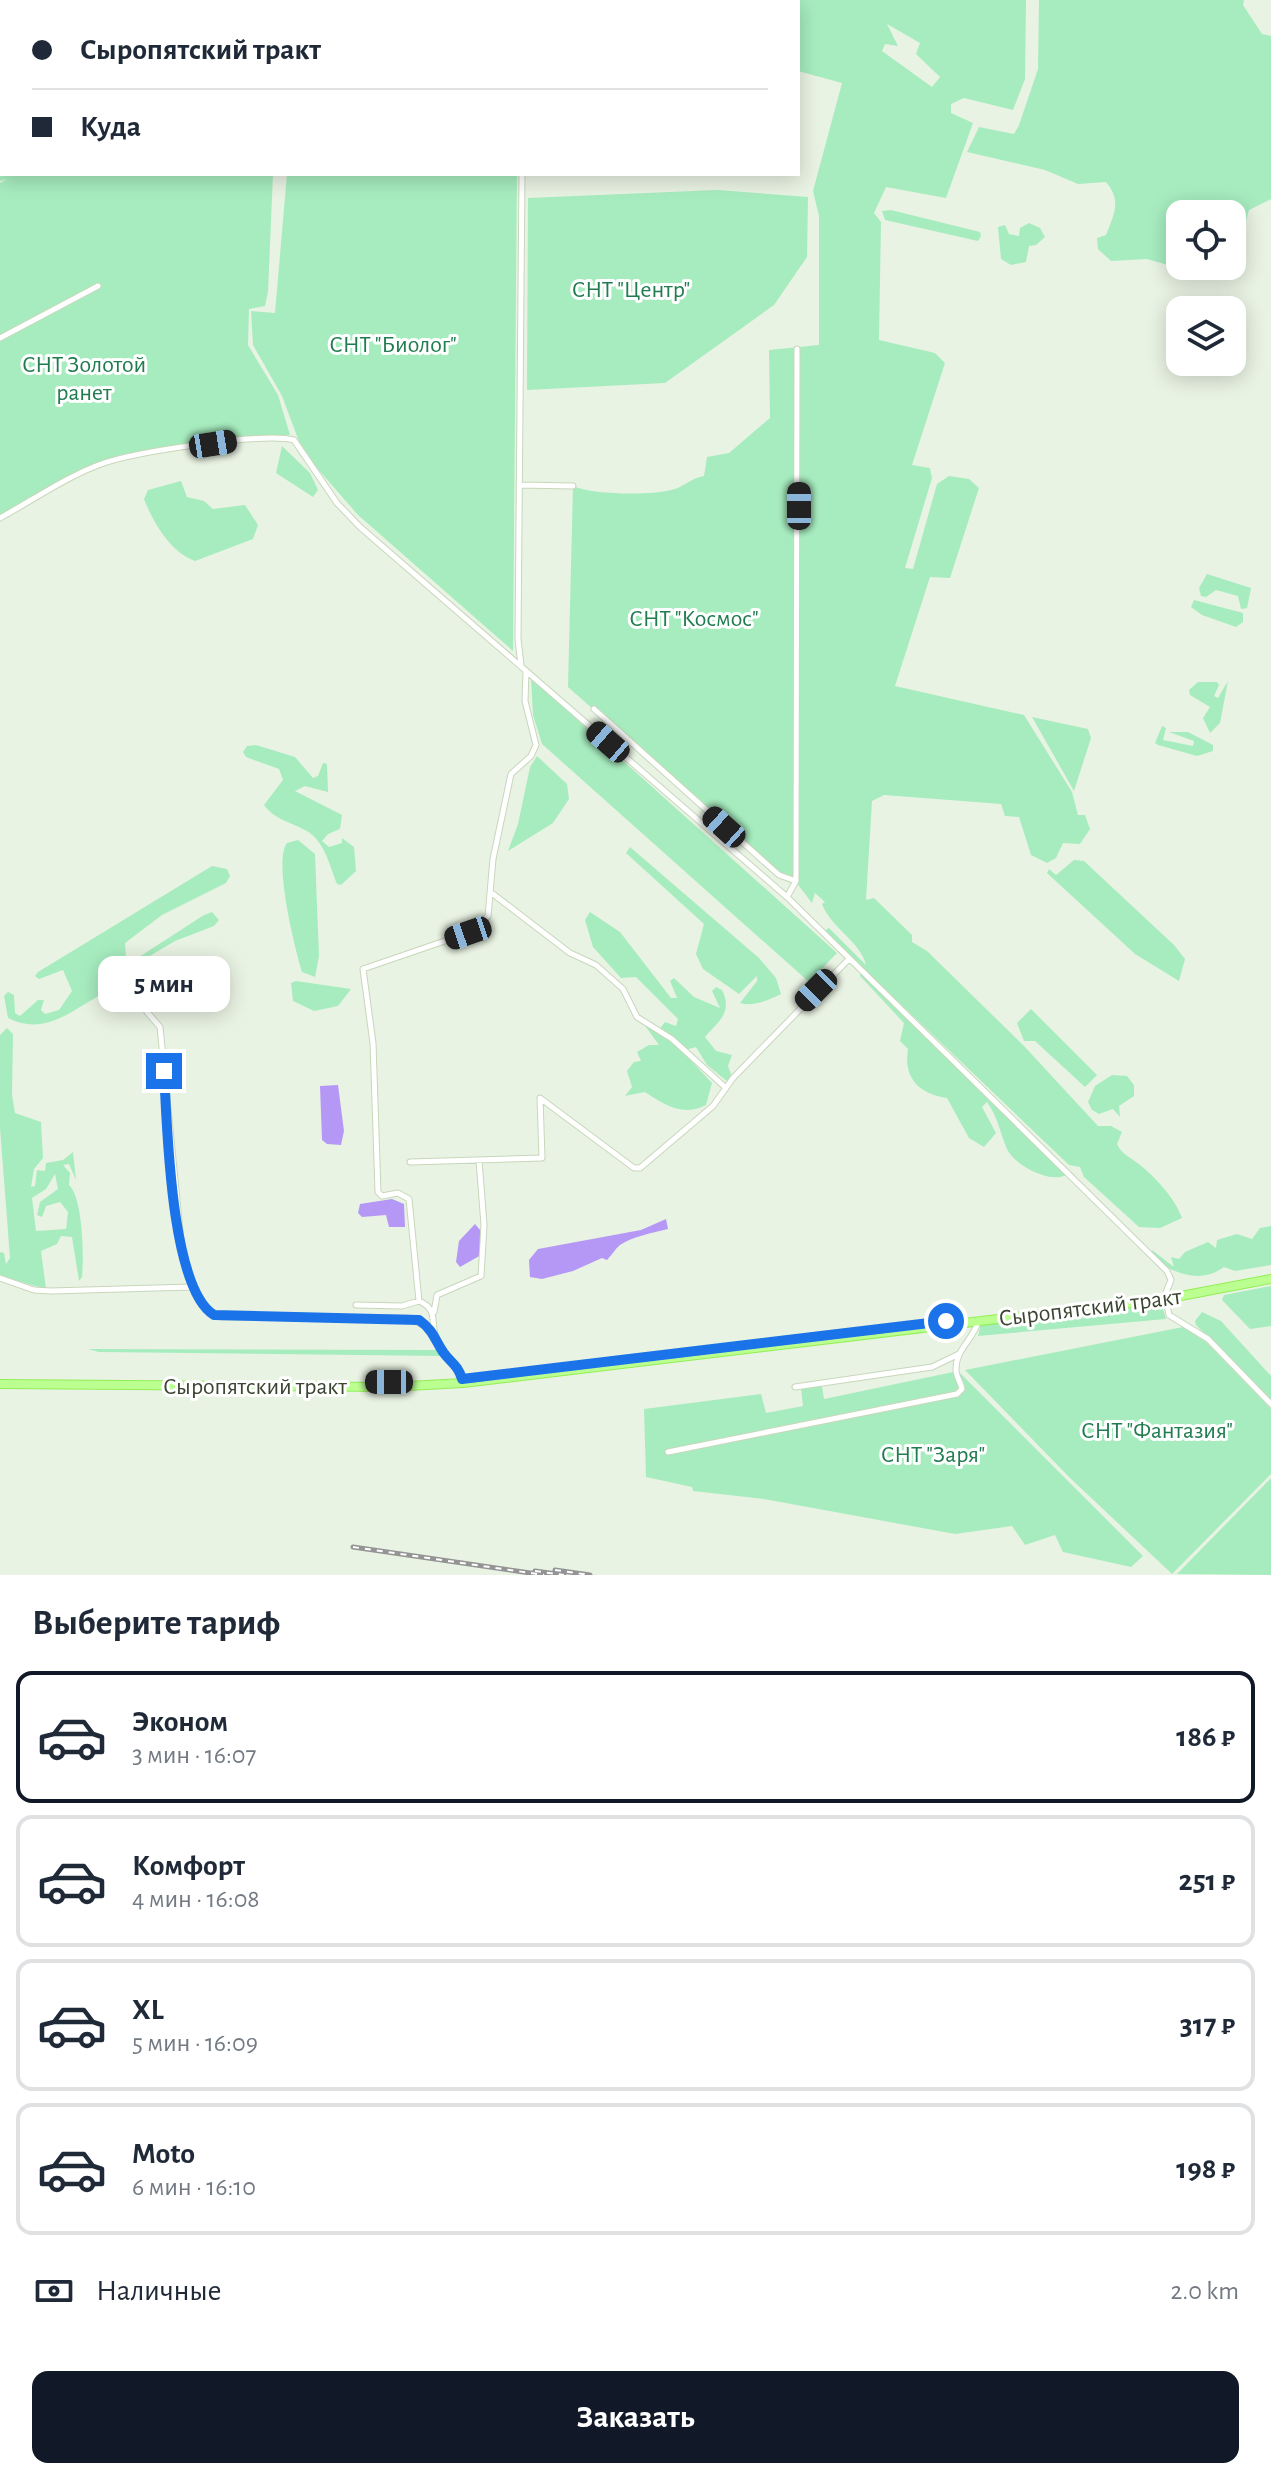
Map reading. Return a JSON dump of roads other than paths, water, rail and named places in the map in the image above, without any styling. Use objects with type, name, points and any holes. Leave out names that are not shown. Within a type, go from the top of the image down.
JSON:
[{"type":"main road","name":"Сыропятский тракт","points":[[0,1382],[436,1386],[1165,1297],[1271,1278]]},
{"type":"main road","name":"Сыропятский тракт","points":[[0,1382],[462,1379],[1165,1297]]},
{"type":"street","points":[[434,1312],[419,1301],[409,1199],[398,1193],[382,1196],[378,1192],[373,1043],[363,969],[476,928],[488,916],[493,893],[493,859],[511,774],[531,756],[536,745],[525,701],[518,639],[522,176]]},
{"type":"street","points":[[0,338],[98,286]]},
{"type":"street","points":[[787,897],[796,881],[797,349]]},
{"type":"street","points":[[0,518],[106,463],[244,439],[275,437],[294,440],[337,503],[360,527],[787,897],[1167,1271],[1171,1280],[1165,1297],[1171,1318],[1208,1339],[1271,1404]]},
{"type":"street","points":[[520,485],[573,486]]},
{"type":"street","points":[[594,709],[779,875],[796,881]]},
{"type":"street","points":[[493,893],[570,953],[596,965],[623,989],[637,1017],[672,1039],[726,1088]]},
{"type":"street","points":[[410,1162],[542,1158],[540,1098],[638,1169],[713,1106],[726,1088],[849,959]]},
{"type":"street","points":[[147,1012],[160,1027],[177,1220],[191,1287],[207,1311],[222,1317],[408,1318],[434,1330]]},
{"type":"street","points":[[462,1379],[455,1362],[444,1354],[434,1330],[434,1312],[437,1295],[481,1276],[484,1225],[479,1160]]},
{"type":"street","points":[[0,1278],[34,1290],[51,1291],[191,1287]]},
{"type":"street","points":[[356,1305],[406,1306],[419,1301]]},
{"type":"street","points":[[795,1387],[932,1367],[950,1361],[973,1338],[978,1321]]},
{"type":"street","points":[[668,1452],[957,1394],[962,1389],[956,1370],[959,1353]]},
{"type":"railway","points":[[353,1547],[544,1575]]},
{"type":"railway","points":[[555,1570],[590,1575]]},
{"type":"railway","points":[[535,1571],[564,1575]]},
{"type":"park label","name":"СНТ \"Центр\"","points":[[631,289]]},
{"type":"park label","name":"СНТ \"Биолог\"","points":[[393,344]]},
{"type":"park label","name":"СНТ Золотой ранет","points":[[84,378]]},
{"type":"park label","name":"СНТ \"Космос\"","points":[[694,618]]},
{"type":"park label","name":"СНТ \"Фантазия\"","points":[[1157,1430]]},
{"type":"park label","name":"СНТ \"Заря\"","points":[[933,1454]]}]
